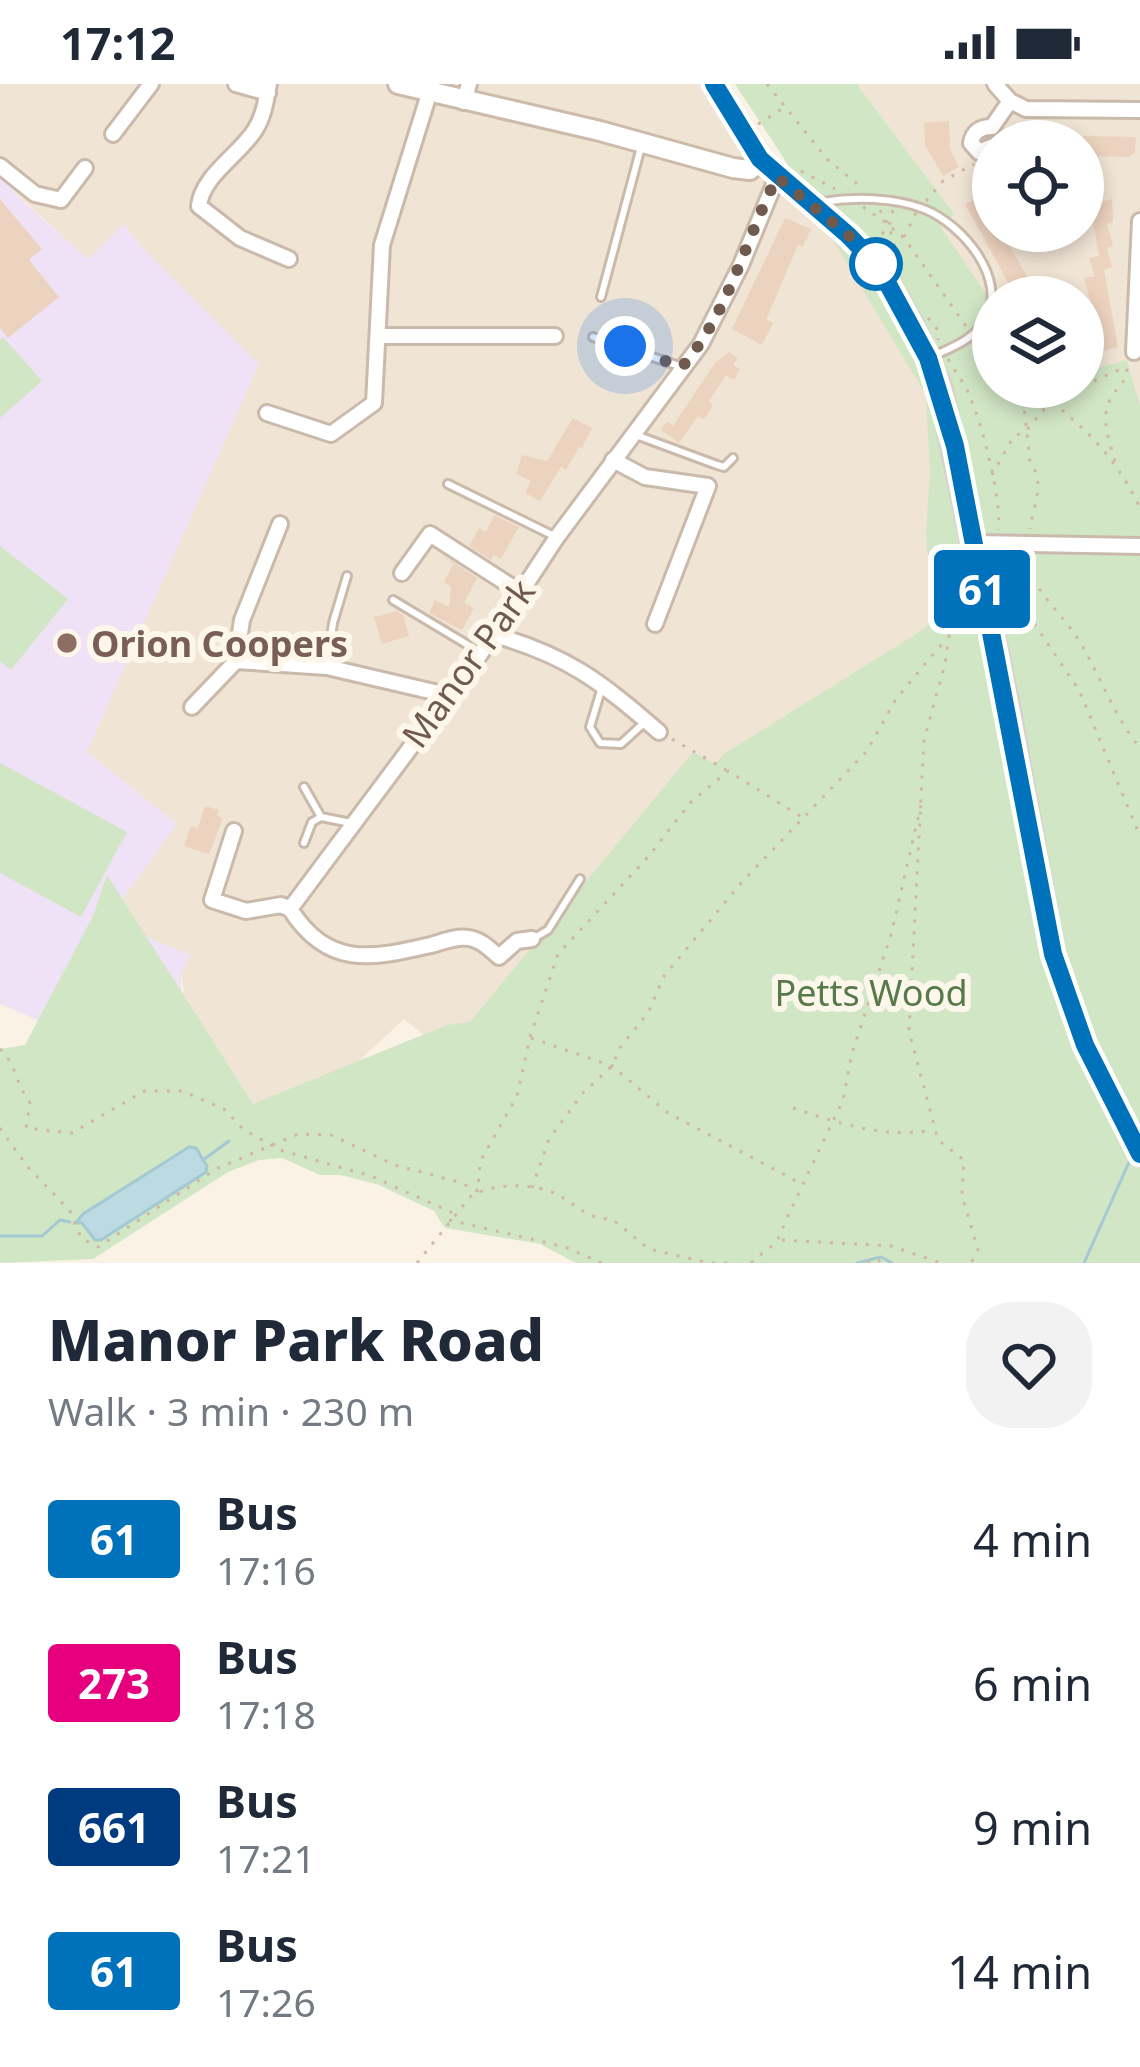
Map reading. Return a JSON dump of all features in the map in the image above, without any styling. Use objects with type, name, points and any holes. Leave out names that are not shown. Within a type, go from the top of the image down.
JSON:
[{"type":"main road","points":[[398,84],[429,94],[466,93],[733,168],[750,170],[760,159]]},
{"type":"main road","points":[[714,84],[760,159],[782,171],[865,253],[936,355],[981,542],[973,567],[1021,772],[1053,954],[1085,1045],[1140,1154]]},
{"type":"street","points":[[113,134],[152,84]]},
{"type":"street","points":[[236,84],[268,88],[262,117],[200,194],[199,206],[240,238],[289,259]]},
{"type":"street","points":[[994,84],[1026,109],[1140,110]]},
{"type":"street","points":[[267,413],[331,434],[374,403],[382,245],[429,94]]},
{"type":"street","points":[[1000,120],[1010,101]]},
{"type":"street","points":[[0,166],[35,194],[61,200],[86,168]]},
{"type":"street","name":"Manor Park","points":[[290,910],[701,344],[782,171]]},
{"type":"street","points":[[1131,359],[1140,221]]},
{"type":"street","points":[[380,336],[555,336]]},
{"type":"street","points":[[613,460],[645,477],[707,486],[655,624]]},
{"type":"street","points":[[192,706],[236,661],[242,620],[280,524]]},
{"type":"street","points":[[401,573],[430,534],[520,592]]},
{"type":"street","points":[[981,542],[1140,546]]},
{"type":"street","points":[[491,634],[561,658],[603,684],[652,726]]},
{"type":"street","points":[[236,661],[327,667],[447,695]]},
{"type":"street","points":[[234,830],[212,900],[246,911],[281,905],[304,931],[340,953],[368,957],[465,937],[499,957],[517,941],[532,939]]},
{"type":"lane","points":[[601,297],[642,143]]},
{"type":"lane","points":[[814,206],[823,201],[874,200],[938,215],[961,235],[988,276]]},
{"type":"lane","points":[[936,355],[972,335]]},
{"type":"lane","points":[[592,337],[682,367]]},
{"type":"lane","points":[[632,434],[717,465],[724,466],[733,458]]},
{"type":"lane","points":[[448,484],[557,537]]},
{"type":"lane","points":[[327,667],[346,576]]},
{"type":"lane","points":[[393,600],[481,653]]},
{"type":"lane","points":[[603,684],[591,719],[594,738],[607,746],[652,726]]},
{"type":"lane","points":[[304,787],[321,817]]},
{"type":"lane","points":[[304,843],[312,822],[321,817],[351,824]]},
{"type":"lane","points":[[532,939],[548,930],[580,879]]},
{"type":"path","points":[[767,84],[827,160],[874,200],[889,226],[907,286]]},
{"type":"path","points":[[741,133],[785,107]]},
{"type":"path","points":[[938,192],[943,181],[972,166]]},
{"type":"path","points":[[782,171],[851,199],[904,238],[972,331]]},
{"type":"path","points":[[865,253],[889,226],[895,202]]},
{"type":"path","points":[[924,315],[938,330],[936,355],[968,393],[993,472],[1001,512],[998,530],[981,542]]},
{"type":"path","points":[[1104,374],[1131,359]]},
{"type":"path","points":[[1131,359],[1124,385],[1108,402],[1106,427],[1116,462],[1140,508]]},
{"type":"path","points":[[1023,408],[1039,492],[1024,561],[1029,616],[1079,690],[1140,836]]},
{"type":"path","points":[[993,472],[1014,436],[1025,432],[1045,408]]},
{"type":"path","points":[[1060,408],[1116,462]]},
{"type":"path","points":[[1024,561],[1081,644],[1108,701],[1140,748]]},
{"type":"path","points":[[971,1263],[978,1250],[962,1195],[964,1160],[938,1139],[909,1031],[924,740],[938,695],[955,594],[973,567]]},
{"type":"path","points":[[532,1188],[549,1139],[583,1093],[612,1066],[620,1048],[650,1011],[664,976],[742,882],[867,751],[896,700],[949,634]]},
{"type":"path","points":[[652,726],[805,819]]},
{"type":"path","points":[[417,1263],[453,1213],[478,1191],[480,1162],[517,1096],[530,1037],[558,954],[648,857],[690,803],[728,770]]},
{"type":"path","points":[[752,1263],[774,1250],[834,1121],[880,974],[924,794]]},
{"type":"path","points":[[532,939],[558,954]]},
{"type":"path","points":[[530,1037],[612,1066],[668,1113],[802,1184]]},
{"type":"path","points":[[0,1048],[30,1102],[26,1128],[72,1133],[144,1091],[182,1091],[224,1109],[243,1130],[274,1147],[371,1176],[453,1213]]},
{"type":"path","points":[[794,1108],[902,1135],[935,1129]]},
{"type":"path","points":[[0,1128],[81,1238],[98,1247],[216,1168],[298,1134],[331,1135],[395,1165],[478,1191],[532,1188],[557,1194],[593,1219],[612,1219],[649,1249],[710,1263],[732,1263]]},
{"type":"path","points":[[448,1220],[565,1247],[602,1263]]},
{"type":"path","points":[[780,1239],[891,1246],[940,1263]]},
{"type":"path","points":[[867,1263],[877,1259],[882,1263]]},
{"type":"shaded area","points":[[0,84],[724,84],[759,147],[796,182],[947,390],[926,534],[932,620],[775,796],[448,1054],[404,1019],[274,1140],[176,1013],[184,990],[181,975],[129,930],[121,901],[176,824],[87,752],[154,597],[139,244],[124,225],[88,259],[13,191],[0,175]]},
{"type":"shaded area","points":[[857,84],[1140,84],[1140,405],[1127,360],[1104,366],[1104,276],[972,276],[972,286],[944,247],[941,222],[954,214]]},
{"type":"shaded area","name":"Orion Coopers","points":[[0,175],[88,259],[124,224],[259,364],[87,752],[177,824],[121,901],[129,930],[190,955],[181,975],[182,1007],[49,1025],[0,1004]]},
{"type":"green space","name":"Petts Wood","points":[[735,84],[857,84],[955,215],[941,222],[974,276],[972,408],[1104,408],[1104,366],[1127,360],[1140,405],[1140,1263],[576,1263],[540,1244],[445,1228],[434,1211],[379,1185],[320,1175],[282,1158],[259,1160],[228,1172],[93,1259],[0,1263],[0,1049],[25,1045],[93,916],[107,875],[253,1104],[447,1025],[470,1022],[693,752],[715,764],[932,620],[926,534],[930,474],[926,395]]},
{"type":"green space","points":[[3,337],[42,381],[0,418],[0,340]]},
{"type":"green space","points":[[0,546],[68,599],[11,670],[0,661]]},
{"type":"green space","points":[[0,763],[127,832],[81,917],[0,873]]},
{"type":"water","points":[[189,1147],[196,1148],[206,1172],[101,1240],[76,1223],[83,1214]]},
{"type":"building","points":[[949,121],[950,149],[959,167],[943,176],[925,145],[924,123]]},
{"type":"building","points":[[1104,136],[1136,137],[1135,153],[1104,156]]},
{"type":"building","points":[[0,199],[42,249],[29,260],[59,297],[8,338],[0,328]]},
{"type":"building","points":[[1112,199],[1113,222],[1107,224],[1113,246],[1107,248],[1112,267],[1104,270],[1118,347],[1104,351],[1104,276],[1095,276],[1089,258],[1104,252],[1104,201]]},
{"type":"building","points":[[785,218],[811,229],[803,247],[798,245],[766,320],[773,323],[762,345],[732,329]]},
{"type":"building","points":[[991,252],[1013,252],[1027,276],[1005,276]]},
{"type":"building","points":[[729,352],[738,358],[733,365],[740,369],[734,380],[726,375],[709,401],[713,405],[704,420],[698,416],[679,443],[661,430],[667,421],[673,426],[715,363]]},
{"type":"building","points":[[573,418],[592,428],[540,501],[525,493],[531,481],[516,474],[522,455],[547,461]]},
{"type":"building","points":[[494,515],[519,527],[501,559],[494,555],[491,560],[469,546],[479,528],[486,532]]},
{"type":"building","points":[[441,554],[477,578],[464,603],[474,608],[462,630],[429,613],[435,600],[449,607],[451,586],[444,582],[453,564]]},
{"type":"building","points":[[396,611],[403,615],[409,636],[382,644],[374,617]]},
{"type":"building","points":[[205,806],[219,810],[217,816],[223,818],[209,854],[184,846],[191,826],[198,828]]},
{"type":"waterway","points":[[203,1160],[229,1141]]},
{"type":"waterway","points":[[1084,1263],[1130,1160]]},
{"type":"waterway","points":[[0,1236],[42,1236],[60,1220],[70,1222]]},
{"type":"waterway","points":[[857,1263],[881,1257],[892,1263]]},
{"type":"bus line","name":"61","points":[[714,84],[760,159],[878,266],[940,387],[1021,772],[1053,954],[1085,1045],[1140,1154]]},
{"type":"place","name":"Orion Coopers","points":[[67,643]]},
{"type":"route","points":[[625,346],[682,367],[718,314],[777,177],[876,264]]}]
